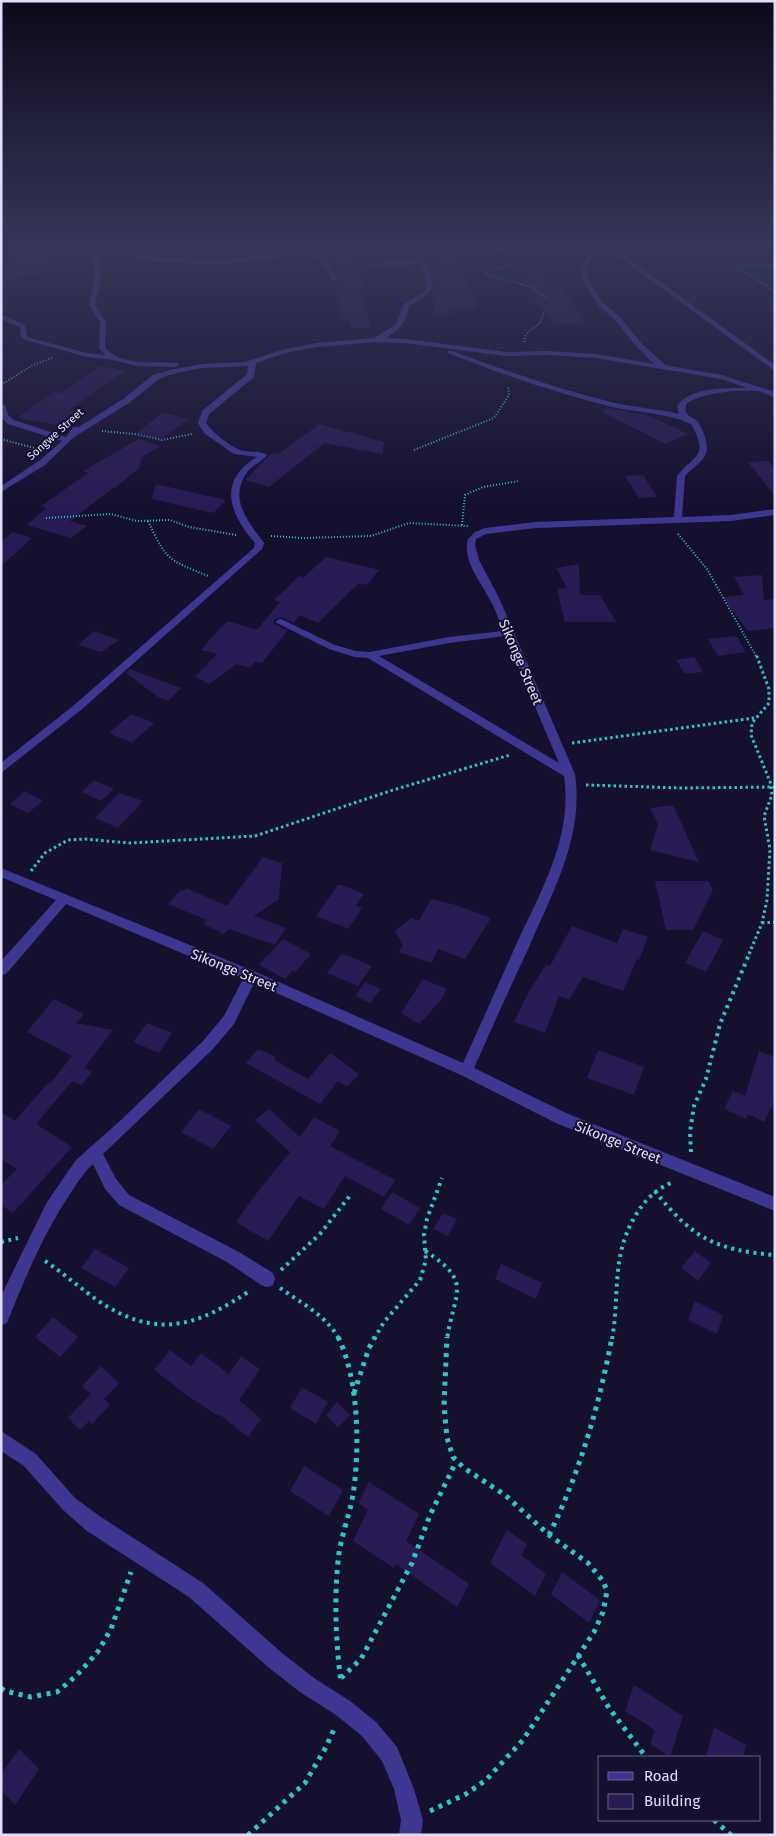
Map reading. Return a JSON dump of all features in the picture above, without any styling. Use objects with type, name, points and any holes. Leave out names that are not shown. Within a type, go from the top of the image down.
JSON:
[{"type":"street","points":[[24,332],[24,337],[28,339],[87,354],[116,358]]},
{"type":"street","points":[[103,332],[102,348],[106,354],[138,364],[157,366],[266,357]]},
{"type":"street","points":[[375,340],[391,332]]},
{"type":"street","points":[[626,332],[647,355],[664,367]]},
{"type":"street","points":[[724,332],[775,369]]},
{"type":"street","points":[[1,405],[4,416],[11,422],[69,438],[126,401],[156,377],[170,372],[202,366],[231,366],[252,363],[284,351],[317,345],[375,340],[431,344],[498,354],[561,353],[596,356],[722,377],[775,395]]},
{"type":"street","points":[[431,344],[507,372],[613,405],[685,417],[694,422],[698,427],[704,451],[701,458],[681,476],[675,519]]},
{"type":"street","points":[[1,770],[77,708],[258,549],[260,543],[244,523],[234,488],[236,482],[250,464],[262,458],[263,455],[237,452],[207,431],[202,423],[205,413],[250,377],[252,363]]},
{"type":"street","points":[[685,417],[681,404],[686,399],[695,396],[732,390],[764,391]]},
{"type":"street","name":"Songwe Street","points":[[1,490],[37,468],[89,417],[112,404],[126,401]]},
{"type":"street","name":"Sikonge Street","points":[[466,1071],[552,882],[568,830],[572,799],[571,779],[494,598],[481,577],[470,546],[472,540],[478,533],[495,529],[536,525],[731,518],[775,512]]},
{"type":"street","points":[[280,622],[332,646],[355,654],[370,655],[449,640],[509,633]]},
{"type":"street","points":[[370,655],[527,750],[571,779]]},
{"type":"street","name":"Sikonge Street","points":[[1,872],[251,976],[466,1071],[561,1118],[775,1204]]},
{"type":"street","points":[[1,970],[64,899]]},
{"type":"street","points":[[1,1317],[30,1251],[59,1196],[80,1165],[208,1045],[229,1020],[251,976]]},
{"type":"street","points":[[95,1152],[115,1192],[124,1200],[233,1257],[267,1279]]},
{"type":"street","points":[[1,1440],[30,1460],[69,1504],[94,1524],[196,1590],[275,1660],[307,1685],[344,1708],[369,1729],[390,1754],[404,1789],[411,1827]]},
{"type":"path","points":[[518,354],[523,347],[526,334],[529,332]]},
{"type":"path","points":[[1,385],[31,366],[57,357],[62,348]]},
{"type":"path","points":[[414,450],[494,418],[509,395],[507,372]]},
{"type":"path","points":[[82,430],[135,434],[162,440],[207,431]]},
{"type":"path","points":[[1,439],[37,448],[47,458]]},
{"type":"path","points":[[462,525],[465,495],[483,487],[519,481]]},
{"type":"path","points":[[46,518],[111,514],[131,520],[170,520],[194,528],[255,537],[371,536],[410,524],[462,525],[495,529]]},
{"type":"path","points":[[549,1535],[566,1502],[577,1474],[594,1418],[614,1330],[618,1262],[623,1240],[639,1211],[655,1191],[692,1172],[690,1132],[694,1106],[706,1079],[720,1024],[762,924],[767,900],[770,849],[764,816],[773,787],[751,735],[752,723],[770,700],[769,689],[754,649],[707,569],[676,532],[675,519]]},
{"type":"path","points":[[148,521],[163,552],[174,562],[221,580]]},
{"type":"path","points":[[557,745],[755,718]]},
{"type":"path","points":[[23,881],[45,853],[68,840],[85,839],[130,842],[255,836],[390,791],[527,750]]},
{"type":"path","points":[[571,779],[682,788],[773,787]]},
{"type":"path","points":[[762,924],[775,922]]},
{"type":"path","points":[[354,1394],[369,1348],[384,1322],[420,1280],[426,1260],[424,1235],[427,1219],[442,1178]]},
{"type":"path","points":[[655,1191],[680,1221],[704,1238],[730,1247],[775,1254]]},
{"type":"path","points":[[30,1251],[106,1305],[130,1317],[155,1324],[176,1326],[201,1320],[222,1311],[290,1264],[330,1223],[352,1194]]},
{"type":"path","points":[[411,1827],[470,1792],[506,1763],[539,1717],[597,1625],[606,1602],[606,1589],[600,1576],[586,1560],[549,1535],[499,1491],[456,1462],[448,1441],[444,1398],[448,1328],[458,1293],[458,1286],[449,1268],[425,1251]]},
{"type":"path","points":[[248,1835],[305,1783],[326,1747],[344,1708],[337,1636],[338,1560],[352,1494],[356,1463],[354,1394],[342,1346],[334,1330],[321,1318],[267,1279]]},
{"type":"path","points":[[340,1678],[361,1659],[412,1563],[430,1515],[456,1462]]},
{"type":"path","points":[[1,1688],[5,1691],[31,1696],[57,1692],[76,1676],[97,1653],[111,1629],[138,1552]]},
{"type":"path","points":[[578,1655],[598,1694],[628,1736],[645,1756]]},
{"type":"path","points":[[715,1821],[731,1835]]},
{"type":"building","points":[[101,366],[124,371],[69,410],[76,411],[58,425],[17,418],[54,392],[62,393]]},
{"type":"building","points":[[608,408],[647,415],[688,434],[666,444],[602,412]]},
{"type":"building","points":[[162,413],[189,419],[161,439],[137,433]]},
{"type":"building","points":[[320,424],[384,442],[382,454],[324,443],[269,487],[245,480],[272,453],[278,454]]},
{"type":"building","points":[[139,439],[160,446],[142,457],[139,468],[115,488],[70,521],[87,526],[71,538],[26,525],[47,508],[41,506],[88,473],[83,471]]},
{"type":"building","points":[[769,461],[775,470],[775,496],[748,462]]},
{"type":"building","points":[[643,475],[657,497],[639,498],[625,476]]},
{"type":"building","points":[[156,484],[226,500],[213,513],[152,499]]},
{"type":"building","points":[[13,532],[32,538],[1,566],[1,541]]},
{"type":"building","points":[[326,557],[379,570],[367,585],[359,583],[318,623],[300,615],[294,623],[281,617],[274,620],[274,624],[288,630],[262,663],[255,662],[250,668],[237,664],[209,684],[195,677],[217,654],[201,650],[219,629],[228,621],[257,630],[280,602],[274,600],[299,576],[303,578]]},
{"type":"building","points":[[579,564],[580,595],[600,595],[616,622],[565,622],[557,589],[567,588],[556,568]]},
{"type":"building","points":[[762,575],[764,600],[775,599],[775,628],[748,631],[723,597],[744,595],[734,577]]},
{"type":"building","points":[[94,631],[119,640],[101,652],[78,645]]},
{"type":"building","points":[[736,636],[746,652],[718,656],[708,639]]},
{"type":"building","points":[[694,657],[703,672],[685,674],[676,660]]},
{"type":"building","points":[[130,669],[181,688],[168,701],[158,697],[126,673]]},
{"type":"building","points":[[131,714],[154,723],[132,743],[109,733]]},
{"type":"building","points":[[94,780],[114,789],[101,801],[82,792]]},
{"type":"building","points":[[25,791],[43,801],[28,813],[10,804]]},
{"type":"building","points":[[119,793],[143,801],[118,828],[95,818]]},
{"type":"building","points":[[673,805],[699,862],[650,850],[658,824],[650,808]]},
{"type":"building","points":[[263,857],[282,863],[279,899],[254,916],[286,928],[275,945],[229,929],[224,934],[203,924],[207,920],[168,904],[181,890],[184,891],[186,888],[227,906]]},
{"type":"building","points":[[655,881],[708,881],[713,890],[693,930],[666,930]]},
{"type":"building","points":[[338,885],[364,894],[356,905],[362,908],[348,929],[316,916]]},
{"type":"building","points":[[431,899],[456,905],[491,918],[465,959],[438,949],[431,963],[399,952],[403,945],[395,931],[411,918],[419,921]]},
{"type":"building","points":[[572,926],[617,943],[623,929],[648,937],[623,991],[583,977],[569,1000],[559,996],[545,1033],[514,1022],[528,993],[546,965],[550,966]]},
{"type":"building","points":[[703,931],[723,940],[706,972],[685,963]]},
{"type":"building","points":[[283,939],[311,954],[295,972],[293,970],[285,979],[259,965]]},
{"type":"building","points":[[342,953],[372,966],[358,986],[327,973]]},
{"type":"building","points":[[423,979],[447,989],[441,1000],[419,1024],[401,1013]]},
{"type":"building","points":[[365,982],[381,989],[370,1003],[355,996]]},
{"type":"building","points":[[54,999],[84,1014],[76,1023],[113,1030],[84,1068],[92,1072],[82,1085],[72,1081],[36,1124],[72,1147],[13,1213],[1,1205],[1,1185],[17,1169],[1,1159],[1,1112],[15,1121],[48,1083],[50,1084],[72,1056],[27,1032]]},
{"type":"building","points":[[147,1023],[172,1033],[159,1053],[133,1042]]},
{"type":"building","points":[[258,1049],[276,1057],[274,1060],[308,1079],[330,1053],[359,1074],[347,1087],[338,1081],[320,1104],[246,1063]]},
{"type":"building","points":[[598,1050],[644,1067],[634,1095],[587,1078]]},
{"type":"building","points":[[759,1051],[775,1057],[775,1100],[764,1122],[748,1114],[746,1119],[724,1109],[733,1091],[745,1096]]},
{"type":"building","points":[[199,1109],[231,1126],[213,1149],[181,1132]]},
{"type":"building","points":[[269,1109],[300,1137],[314,1117],[340,1131],[330,1146],[395,1180],[384,1197],[345,1176],[324,1209],[299,1196],[268,1241],[236,1222],[290,1152],[255,1120]]},
{"type":"building","points":[[392,1192],[420,1208],[409,1225],[381,1209]]},
{"type":"building","points":[[443,1213],[457,1219],[448,1236],[433,1229]]},
{"type":"building","points":[[95,1249],[129,1268],[115,1287],[81,1268]]},
{"type":"building","points":[[695,1251],[711,1263],[698,1281],[681,1268]]},
{"type":"building","points":[[501,1264],[542,1283],[536,1299],[495,1279]]},
{"type":"building","points":[[695,1301],[723,1315],[717,1334],[688,1320]]},
{"type":"building","points":[[53,1317],[78,1337],[60,1357],[35,1337]]},
{"type":"building","points":[[170,1350],[191,1366],[201,1353],[229,1374],[241,1356],[260,1369],[239,1400],[261,1419],[248,1437],[219,1414],[218,1416],[188,1396],[154,1370]]},
{"type":"building","points":[[101,1366],[119,1383],[104,1399],[110,1405],[92,1424],[89,1421],[80,1430],[68,1418],[91,1394],[82,1386]]},
{"type":"building","points":[[302,1387],[328,1402],[316,1424],[290,1408]]},
{"type":"building","points":[[337,1402],[350,1415],[338,1428],[326,1415]]},
{"type":"building","points":[[304,1466],[343,1490],[329,1516],[290,1491]]},
{"type":"building","points":[[369,1482],[419,1514],[406,1541],[469,1584],[457,1607],[396,1564],[394,1568],[353,1541],[368,1510],[358,1503]]},
{"type":"building","points":[[507,1530],[527,1544],[521,1555],[546,1574],[535,1596],[490,1563]]},
{"type":"building","points":[[562,1572],[600,1600],[589,1623],[551,1594]]},
{"type":"building","points":[[634,1685],[683,1716],[670,1756],[650,1744],[655,1730],[625,1711]]},
{"type":"building","points":[[714,1727],[746,1745],[743,1756],[706,1756]]},
{"type":"building","points":[[19,1749],[39,1769],[15,1805],[1,1790],[1,1774]]}]
